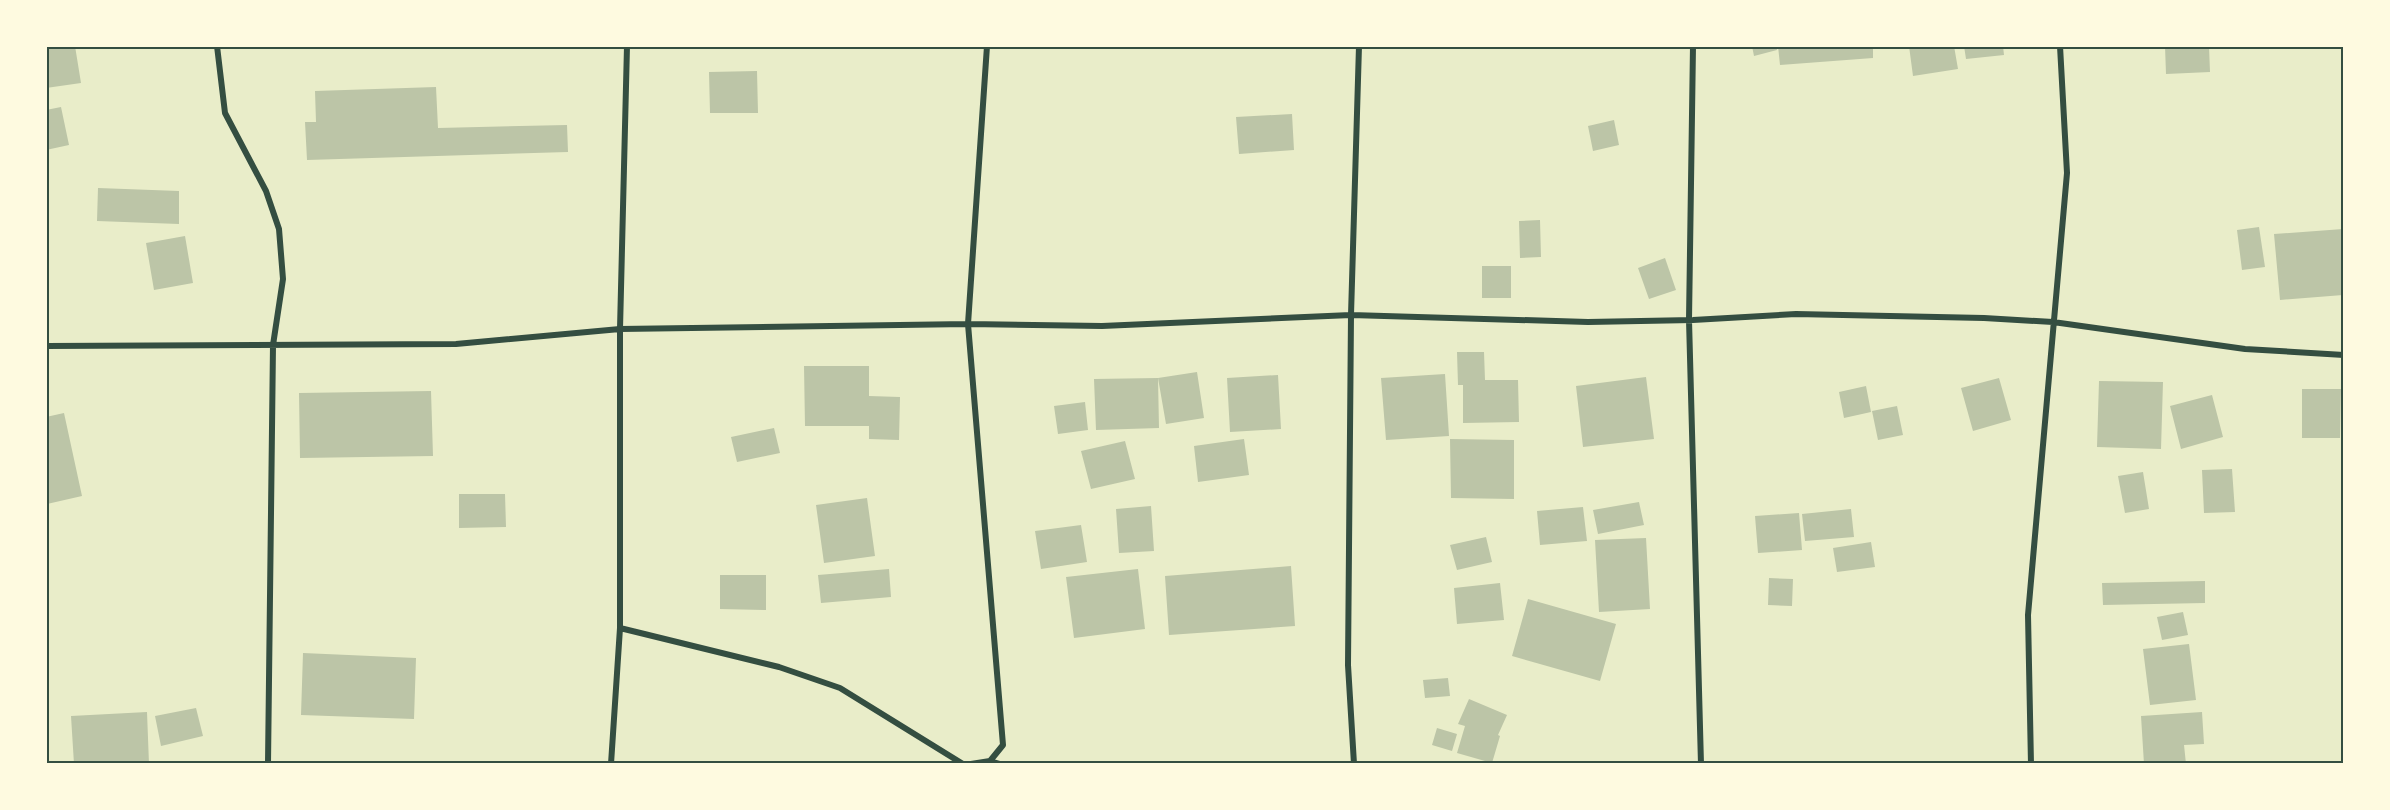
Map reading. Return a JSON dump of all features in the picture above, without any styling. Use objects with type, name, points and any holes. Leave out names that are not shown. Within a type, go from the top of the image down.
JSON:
[{"type":"street","points":[[217,46],[225,112],[266,190],[279,229],[284,279],[273,345],[268,764]]},
{"type":"street","points":[[611,764],[620,628],[620,329],[627,46]]},
{"type":"street","points":[[987,46],[968,324],[1003,745],[990,761]]},
{"type":"street","points":[[1354,764],[1348,665],[1352,315],[1359,46]]},
{"type":"street","points":[[1693,46],[1689,320],[1701,764]]},
{"type":"street","points":[[2031,764],[2028,615],[2067,174],[2060,46]]},
{"type":"street","points":[[46,346],[456,344],[620,329],[968,324],[1102,326],[1352,315],[1588,322],[1689,320],[1796,314],[1984,318],[2053,322],[2244,350],[2343,355]]},
{"type":"street","points":[[620,628],[779,667],[840,688],[963,764]]},
{"type":"street","points":[[971,764],[990,761],[1000,764]]},
{"type":"building","points":[[46,46],[75,46],[81,83],[46,88]]},
{"type":"building","points":[[1752,46],[1776,46],[1777,50],[1754,56]]},
{"type":"building","points":[[1778,46],[1873,46],[1873,58],[1780,65]]},
{"type":"building","points":[[1909,46],[1954,46],[1958,69],[1913,76]]},
{"type":"building","points":[[1964,46],[2003,46],[2004,55],[1966,59]]},
{"type":"building","points":[[2165,46],[2209,46],[2210,72],[2166,74]]},
{"type":"building","points":[[757,71],[758,113],[710,113],[709,72]]},
{"type":"building","points":[[436,87],[438,128],[567,125],[568,152],[307,160],[305,122],[316,122],[315,91]]},
{"type":"building","points":[[61,107],[69,145],[46,150],[46,110]]},
{"type":"building","points":[[1292,114],[1294,150],[1239,154],[1236,117]]},
{"type":"building","points":[[1614,120],[1619,145],[1593,151],[1588,126]]},
{"type":"building","points":[[98,188],[179,191],[179,224],[97,221]]},
{"type":"building","points":[[1540,220],[1541,257],[1520,258],[1519,221]]},
{"type":"building","points":[[2259,227],[2265,267],[2242,270],[2237,230]]},
{"type":"building","points":[[2343,229],[2343,295],[2280,300],[2274,234]]},
{"type":"building","points":[[185,236],[193,283],[154,290],[146,243]]},
{"type":"building","points":[[1665,258],[1676,290],[1649,299],[1638,268]]},
{"type":"building","points":[[1482,266],[1511,266],[1511,298],[1482,298]]},
{"type":"building","points":[[1457,352],[1484,352],[1485,380],[1518,380],[1519,422],[1463,423],[1463,385],[1458,385]]},
{"type":"building","points":[[804,366],[869,366],[869,396],[900,397],[899,440],[869,439],[869,426],[805,426]]},
{"type":"building","points":[[1197,372],[1204,418],[1166,424],[1158,378]]},
{"type":"building","points":[[1445,374],[1449,436],[1386,440],[1381,378]]},
{"type":"building","points":[[1278,375],[1281,429],[1230,432],[1227,378]]},
{"type":"building","points":[[1646,377],[1654,439],[1583,447],[1576,386]]},
{"type":"building","points":[[1158,378],[1159,428],[1096,430],[1094,379]]},
{"type":"building","points":[[1999,378],[2011,420],[1973,431],[1961,388]]},
{"type":"building","points":[[2099,381],[2163,382],[2161,449],[2097,447]]},
{"type":"building","points":[[1866,386],[1871,412],[1844,418],[1839,392]]},
{"type":"building","points":[[2302,389],[2341,389],[2340,438],[2302,438]]},
{"type":"building","points":[[431,391],[433,456],[300,458],[299,393]]},
{"type":"building","points":[[2212,395],[2223,437],[2181,449],[2170,406]]},
{"type":"building","points":[[1085,402],[1088,430],[1058,434],[1054,406]]},
{"type":"building","points":[[1897,406],[1903,435],[1878,440],[1872,411]]},
{"type":"building","points":[[64,413],[82,496],[47,504],[46,417]]},
{"type":"building","points":[[774,428],[780,453],[737,462],[731,437]]},
{"type":"building","points":[[1244,439],[1249,475],[1198,482],[1194,446]]},
{"type":"building","points":[[1450,439],[1514,440],[1514,499],[1451,498]]},
{"type":"building","points":[[1125,441],[1135,479],[1091,489],[1081,451]]},
{"type":"building","points":[[2232,469],[2235,512],[2204,513],[2202,470]]},
{"type":"building","points":[[2143,472],[2149,509],[2125,513],[2118,476]]},
{"type":"building","points":[[459,494],[505,494],[506,527],[459,528]]},
{"type":"building","points":[[867,498],[875,556],[824,563],[816,505]]},
{"type":"building","points":[[1639,502],[1644,525],[1598,534],[1593,510]]},
{"type":"building","points":[[1151,506],[1154,551],[1119,553],[1116,509]]},
{"type":"building","points":[[1583,507],[1587,541],[1540,545],[1537,511]]},
{"type":"building","points":[[1851,509],[1854,537],[1805,541],[1802,514]]},
{"type":"building","points":[[1799,513],[1802,550],[1758,553],[1755,516]]},
{"type":"building","points":[[1081,525],[1087,562],[1041,569],[1035,531]]},
{"type":"building","points":[[1486,537],[1492,562],[1457,570],[1450,545]]},
{"type":"building","points":[[1646,538],[1650,609],[1599,612],[1595,540]]},
{"type":"building","points":[[1871,542],[1875,567],[1837,572],[1833,548]]},
{"type":"building","points":[[1291,566],[1295,626],[1169,635],[1165,576]]},
{"type":"building","points":[[889,569],[891,597],[821,603],[818,575]]},
{"type":"building","points":[[1138,569],[1145,629],[1074,638],[1066,577]]},
{"type":"building","points":[[720,575],[766,575],[766,610],[720,609]]},
{"type":"building","points":[[1769,578],[1793,579],[1792,606],[1768,605]]},
{"type":"building","points":[[2205,581],[2205,603],[2103,605],[2102,583]]},
{"type":"building","points":[[1500,583],[1504,620],[1457,624],[1454,588]]},
{"type":"building","points":[[1528,599],[1616,624],[1600,681],[1512,656]]},
{"type":"building","points":[[2183,612],[2188,635],[2162,640],[2157,617]]},
{"type":"building","points":[[2189,644],[2196,700],[2150,705],[2143,649]]},
{"type":"building","points":[[303,653],[416,658],[414,719],[301,715]]},
{"type":"building","points":[[1448,678],[1450,696],[1425,698],[1423,680]]},
{"type":"building","points":[[1469,699],[1507,715],[1498,735],[1500,736],[1492,763],[1457,753],[1465,726],[1458,724]]},
{"type":"building","points":[[196,708],[203,736],[161,746],[155,716]]},
{"type":"building","points":[[147,712],[149,764],[74,764],[71,716]]},
{"type":"building","points":[[2202,712],[2204,744],[2184,745],[2186,764],[2144,764],[2141,716]]},
{"type":"building","points":[[1437,728],[1457,734],[1452,751],[1432,745]]}]
